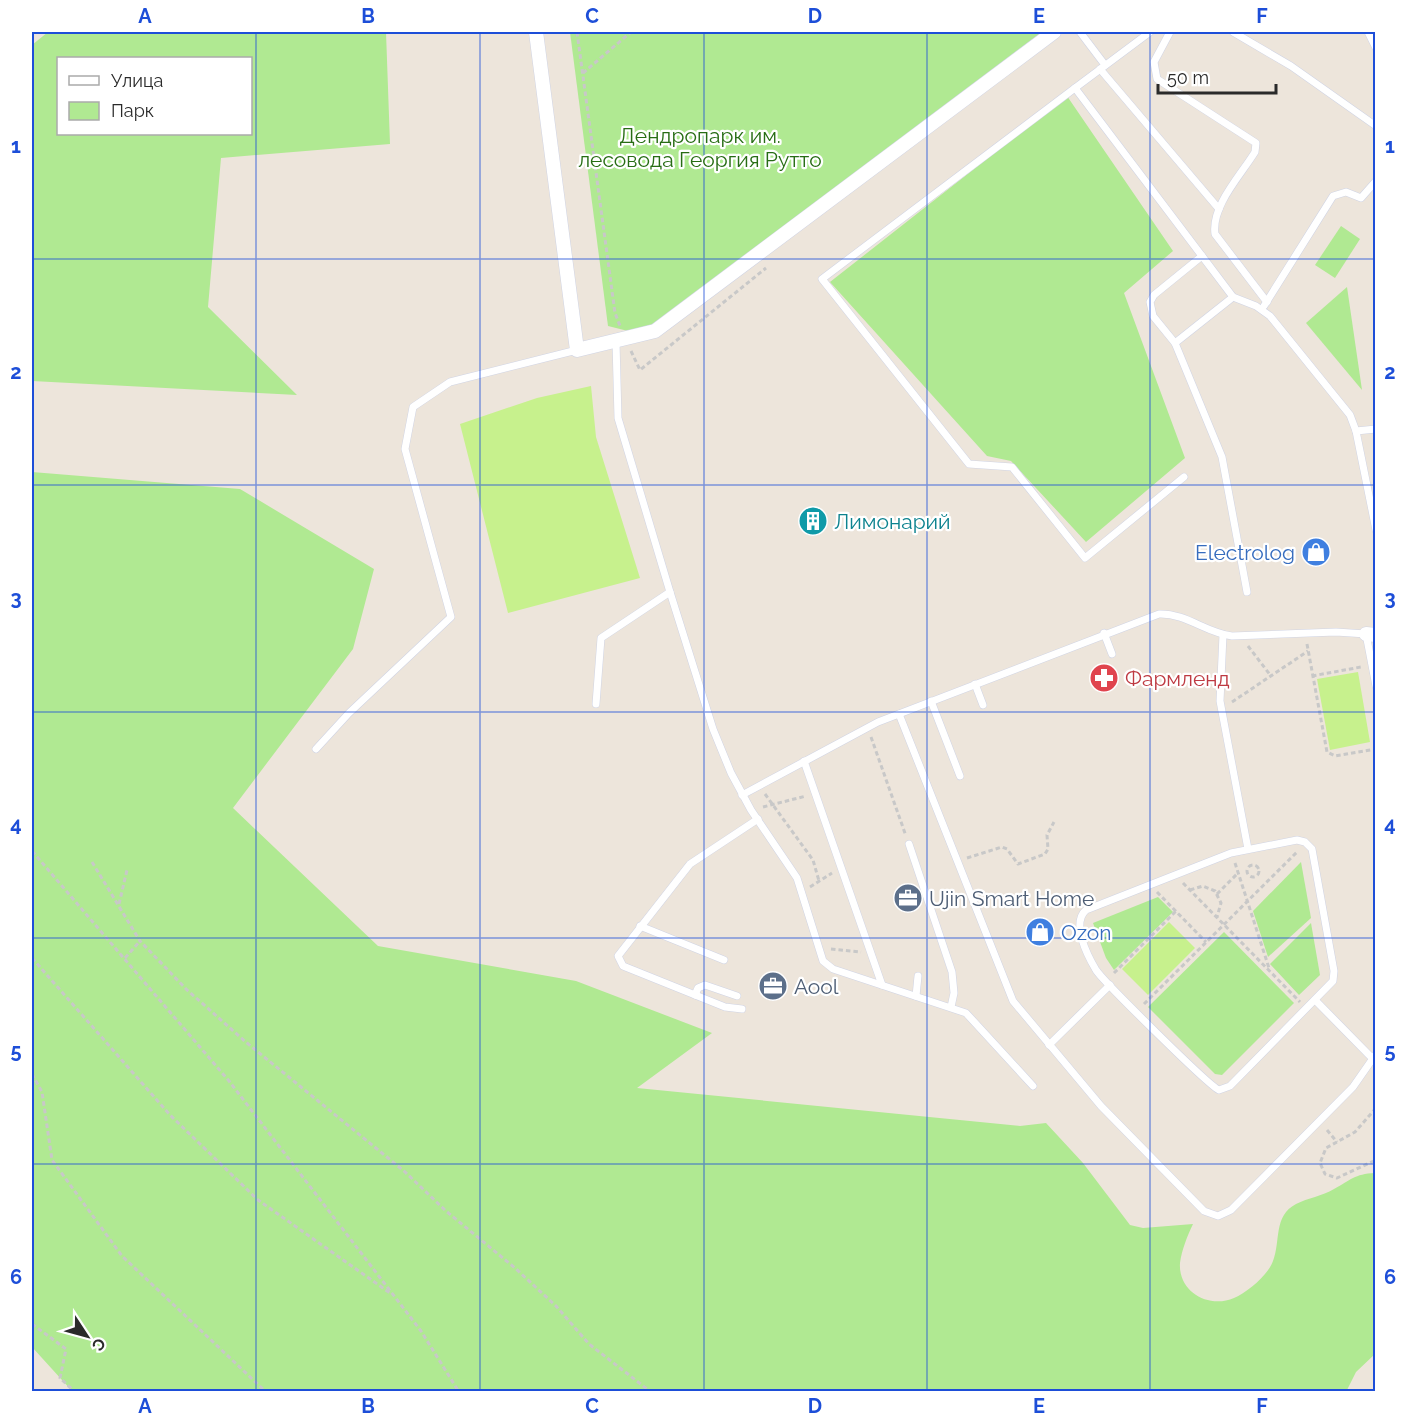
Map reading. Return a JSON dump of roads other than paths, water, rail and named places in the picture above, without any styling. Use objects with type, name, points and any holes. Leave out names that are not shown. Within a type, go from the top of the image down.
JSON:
[{"type":"street","points":[[537,32],[577,350],[655,331],[1054,32]]},
{"type":"lane","points":[[1080,32],[1103,67],[1219,209]]},
{"type":"lane","points":[[1150,32],[822,279],[969,464],[1012,467],[1084,558],[1184,477]]},
{"type":"lane","points":[[1170,32],[1154,63],[1157,79],[1256,142],[1255,152],[1219,209],[1215,218],[1215,234],[1267,302]]},
{"type":"lane","points":[[1233,32],[1291,66],[1376,126]]},
{"type":"lane","points":[[1368,32],[1376,48]]},
{"type":"lane","points":[[1075,88],[1233,297],[1262,310],[1344,407],[1356,431],[1376,530]]},
{"type":"lane","points":[[1262,310],[1334,196],[1346,192],[1361,198],[1376,181]]},
{"type":"lane","points":[[1202,256],[1154,295],[1150,302],[1153,316],[1175,343],[1222,458],[1247,592]]},
{"type":"lane","points":[[1175,343],[1233,297]]},
{"type":"lane","points":[[621,341],[618,418],[713,729],[742,795],[793,870],[823,961],[833,969],[951,1007],[974,1020],[1033,1086]]},
{"type":"lane","points":[[316,749],[349,713],[450,616],[405,449],[413,407],[450,382],[577,350]]},
{"type":"lane","points":[[1356,431],[1376,429]]},
{"type":"lane","points":[[596,704],[601,638],[670,592]]},
{"type":"lane","points":[[742,795],[867,727],[1148,616],[1177,615],[1223,635],[1371,634],[1372,665],[1376,686]]},
{"type":"lane","points":[[1104,633],[1112,654]]},
{"type":"lane","points":[[1223,635],[1221,709],[1248,849]]},
{"type":"lane","points":[[975,684],[983,705]]},
{"type":"lane","points":[[931,701],[960,776]]},
{"type":"lane","points":[[899,714],[1009,995],[1020,1012],[1101,1106],[1204,1211],[1214,1216],[1232,1210],[1353,1087],[1374,1056],[1316,1001]]},
{"type":"lane","points":[[804,761],[882,985]]},
{"type":"lane","points":[[741,1009],[728,1008],[620,964],[619,952],[690,864],[758,819]]},
{"type":"lane","points":[[1297,840],[1307,843],[1312,849],[1334,971],[1331,985],[1316,1001],[1230,1086],[1222,1090],[1215,1088],[1108,983],[1092,962],[1079,928],[1080,916],[1086,910],[1231,853],[1248,849],[1297,840]]},
{"type":"lane","points":[[909,844],[952,972],[954,993],[951,1007]]},
{"type":"lane","points":[[640,926],[724,960]]},
{"type":"lane","points":[[916,996],[918,976]]},
{"type":"lane","points":[[1049,1046],[1108,983]]},
{"type":"lane","points":[[695,995],[698,988],[705,985],[737,996]]},
{"type":"place","name":"Лимонарий","points":[[813,521]]},
{"type":"place","name":"Electrolog","points":[[1316,552]]},
{"type":"place","name":"Фармленд","points":[[1104,678]]},
{"type":"place","name":"Ujin Smart Home","points":[[908,898]]},
{"type":"place","name":"Ozon","points":[[1040,932]]},
{"type":"place","name":"Aool","points":[[773,986]]},
{"type":"park label","name":"Дендропарк им. лесовода Георгия Рутто","points":[[700,147]]}]
